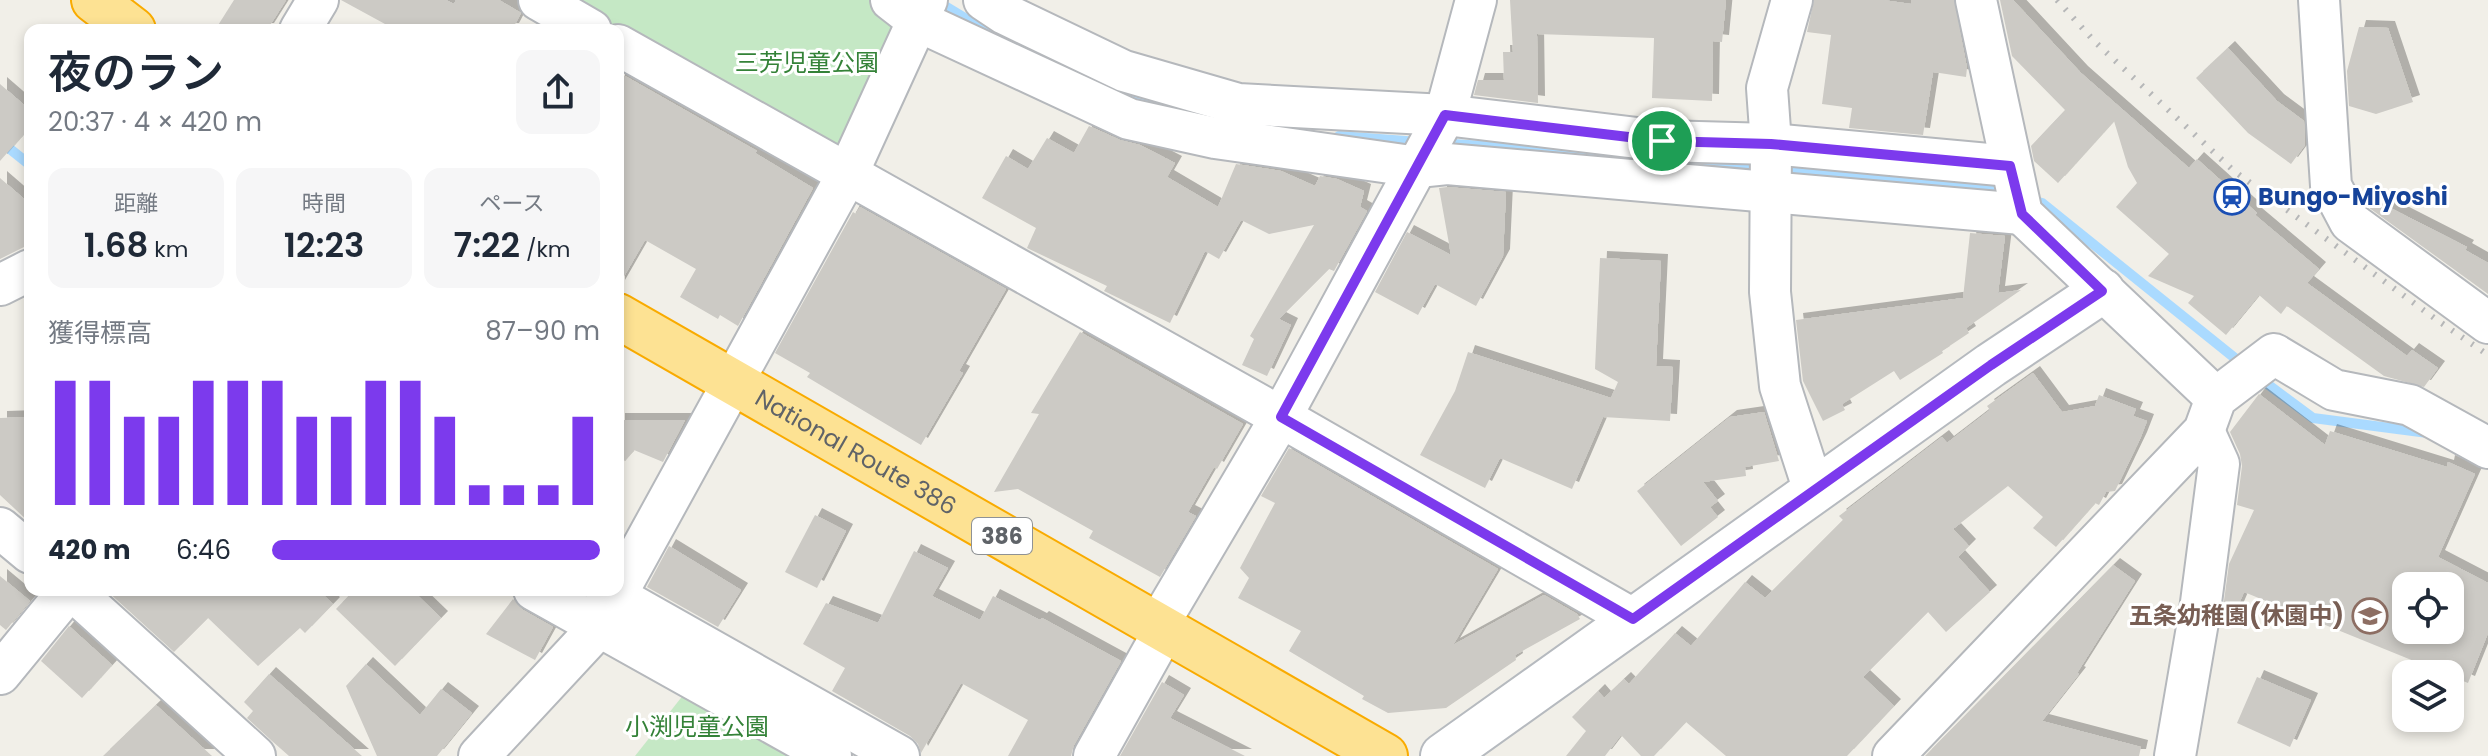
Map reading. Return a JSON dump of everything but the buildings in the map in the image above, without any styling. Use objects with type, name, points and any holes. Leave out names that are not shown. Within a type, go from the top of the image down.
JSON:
[{"type":"highway","points":[[94,0],[125,24]]},
{"type":"highway","name":"National Route 386","points":[[624,319],[1385,756]]},
{"type":"main road","points":[[1443,756],[1991,365],[2102,291]]},
{"type":"street","points":[[304,24],[318,0]]},
{"type":"street","points":[[539,0],[581,24]]},
{"type":"street","points":[[984,0],[1005,14],[1124,71],[1238,104],[1445,115],[1662,141],[1771,144],[2010,166]]},
{"type":"street","points":[[1094,756],[1161,627],[1281,417],[1445,115],[1476,0]]},
{"type":"street","points":[[1792,0],[1767,88],[1771,144],[1770,292],[1780,386],[1814,491]]},
{"type":"street","points":[[1976,0],[2022,214],[2102,291],[2210,414],[2219,464],[2200,610],[2175,756]]},
{"type":"street","points":[[2319,0],[2331,186],[2337,198],[2350,222],[2488,323]]},
{"type":"street","points":[[624,574],[734,382],[847,175],[912,7],[1129,119],[1215,138],[1418,167],[1447,164],[2022,214]]},
{"type":"street","points":[[624,48],[1281,417],[1633,619]]},
{"type":"street","points":[[0,285],[24,273]]},
{"type":"street","points":[[1893,756],[2210,414],[2274,354],[2334,390],[2410,405],[2488,448]]},
{"type":"street","points":[[0,528],[24,548]]},
{"type":"street","points":[[0,674],[65,596]]},
{"type":"street","points":[[77,596],[255,756]]},
{"type":"street","points":[[563,596],[606,605],[899,756]]},
{"type":"street","points":[[479,756],[606,605]]},
{"type":"street","points":[[606,605],[831,756]]},
{"type":"green space","name":"三芳児童公園","points":[[569,0],[876,0],[898,20],[839,153],[624,31],[624,24],[611,24]]},
{"type":"green space","name":"小渕児童公園","points":[[688,689],[811,756],[635,756]]},
{"type":"waterway","points":[[935,0],[993,35]]},
{"type":"waterway","points":[[1109,89],[1194,113]]},
{"type":"waterway","points":[[1339,136],[1419,142]]},
{"type":"waterway","points":[[0,141],[24,160]]},
{"type":"waterway","points":[[1439,143],[1627,156]]},
{"type":"waterway","points":[[1695,161],[1762,166]]},
{"type":"waterway","points":[[1778,167],[1996,189],[2009,193]]},
{"type":"waterway","points":[[2028,199],[2042,203],[2246,367]]},
{"type":"waterway","points":[[2258,377],[2313,418],[2428,433]]},
{"type":"railway","points":[[2057,0],[2095,42],[2234,171],[2488,355]]},
{"type":"place","name":"Bungo-Miyoshi","points":[[2232,197]]},
{"type":"place","name":"五条幼稚園(休園中)","points":[[2370,616]]},
{"type":"route","points":[[1445,115],[1662,141],[1771,144],[2010,166],[2022,214],[2102,291],[1991,365],[1633,619],[1281,417],[1445,115]]}]
